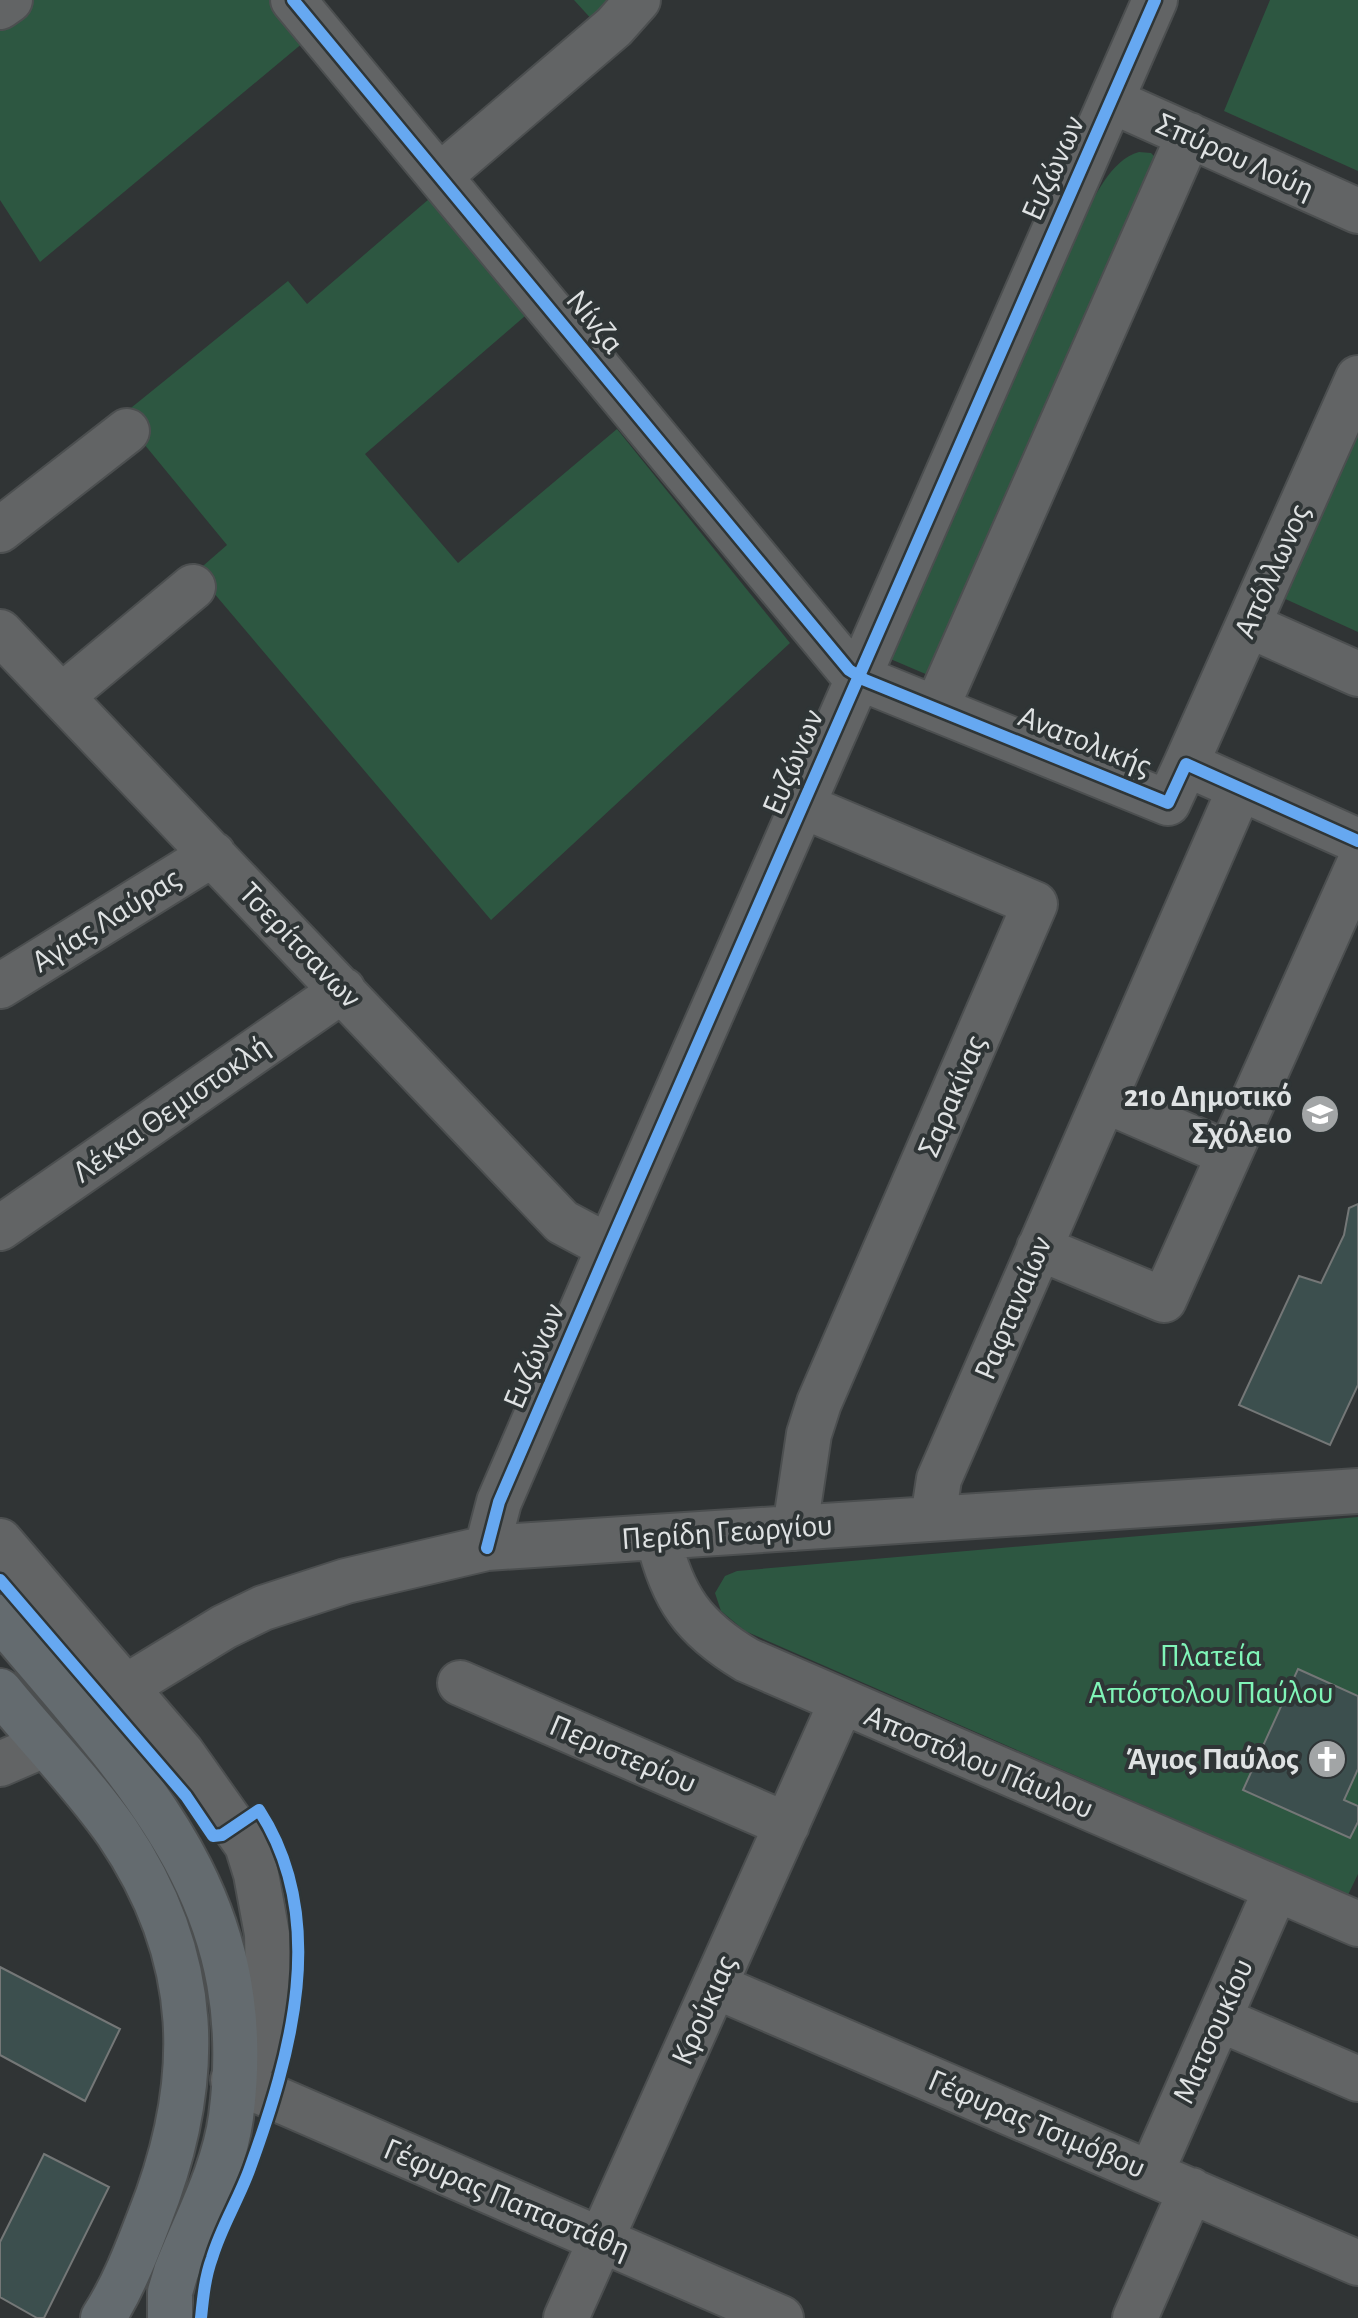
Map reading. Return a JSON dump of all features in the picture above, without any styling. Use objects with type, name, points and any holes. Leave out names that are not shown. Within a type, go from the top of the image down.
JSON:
[{"type":"main road","points":[[0,1617],[152,1802],[194,1870],[210,1910],[225,1963],[232,2019],[231,2118],[222,2153],[176,2272],[170,2318]]},
{"type":"main road","points":[[0,1691],[117,1832],[150,1887],[176,1949],[184,1987],[188,2072],[181,2122],[161,2189],[121,2291],[103,2318]]},
{"type":"street","points":[[0,7],[10,0]]},
{"type":"street","name":"Νίνζα","points":[[293,0],[441,175],[841,662],[858,677]]},
{"type":"street","points":[[441,175],[614,27],[638,0]]},
{"type":"street","name":"Ευζώνων","points":[[487,1548],[499,1502],[609,1247],[1155,0]]},
{"type":"street","name":"Σπύρου Λούη","points":[[1112,101],[1358,211]]},
{"type":"street","points":[[936,709],[1189,135]]},
{"type":"street","name":"Απόλλωνος","points":[[1186,764],[1358,378]]},
{"type":"street","points":[[0,530],[127,431]]},
{"type":"street","points":[[62,696],[193,587]]},
{"type":"street","points":[[1248,625],[1358,674]]},
{"type":"street","name":"Τσερίτσανων","points":[[0,632],[562,1222],[609,1247]]},
{"type":"street","name":"Ανατολικής","points":[[858,677],[1168,803],[1186,764],[1358,841]]},
{"type":"street","name":"Ραφταναίων","points":[[933,1518],[939,1479],[1240,788]]},
{"type":"street","name":"Σαρακίνας","points":[[795,1528],[809,1434],[819,1403],[1035,904],[803,806]]},
{"type":"street","name":"Αγίας Λαύρας","points":[[0,986],[213,854]]},
{"type":"street","points":[[1039,1248],[1164,1300],[1358,866]]},
{"type":"street","name":"Λέκκα Θεμιστοκλή","points":[[0,1228],[343,990]]},
{"type":"street","points":[[1104,1100],[1229,1154]]},
{"type":"street","name":"Περίδη Γεωργίου","points":[[124,1688],[224,1627],[263,1608],[346,1581],[487,1548],[1358,1491]]},
{"type":"street","name":"Αποστόλου Πάυλου","points":[[658,1537],[671,1586],[712,1636],[776,1675],[1358,1924]]},
{"type":"street","points":[[0,1541],[211,1790],[247,1845],[256,1874],[267,1934],[269,2035],[254,2058],[233,2080]]},
{"type":"street","name":"Περιστερίου","points":[[460,1683],[787,1825]]},
{"type":"street","name":"Κρούκιας","points":[[566,2318],[841,1703]]},
{"type":"street","points":[[0,1764],[44,1745]]},
{"type":"street","name":"Ματσουκίου","points":[[1151,2173],[1276,1889]]},
{"type":"street","name":"Γέφυρας Τσιμόβου","points":[[715,1986],[1358,2263]]},
{"type":"street","points":[[1219,2019],[1358,2079]]},
{"type":"street","name":"Γέφυρας Παπαστάθη","points":[[233,2080],[781,2318]]},
{"type":"street","points":[[1135,2318],[1191,2190]]},
{"type":"green space","points":[[0,0],[269,0],[304,42],[40,262],[0,200]]},
{"type":"green space","points":[[574,0],[618,0],[595,23]]},
{"type":"green space","points":[[1270,0],[1358,0],[1358,171],[1224,111]]},
{"type":"green space","points":[[1139,152],[1151,153],[1156,158],[935,678],[881,655],[1080,222],[1112,171],[1129,156]]},
{"type":"green space","points":[[429,199],[525,316],[365,454],[458,563],[617,429],[790,643],[491,920],[196,572],[227,545],[121,416],[288,281],[307,304]]},
{"type":"green space","points":[[1358,430],[1358,632],[1281,597]]},
{"type":"green space","name":"Πλατεία Απόστολου Παύλου","points":[[1358,1517],[1358,1874],[1348,1895],[745,1631],[721,1611],[715,1593],[725,1576],[737,1571]]},
{"type":"building","points":[[1358,1204],[1358,1385],[1330,1445],[1239,1405],[1299,1276],[1321,1283],[1344,1235],[1349,1208]]},
{"type":"building","points":[[1298,1669],[1358,1696],[1358,1769],[1344,1800],[1358,1806],[1358,1822],[1350,1838],[1243,1790]]},
{"type":"building","points":[[0,1967],[120,2029],[85,2101],[0,2055]]},
{"type":"building","points":[[44,2154],[109,2187],[44,2318],[37,2318],[0,2297],[0,2242]]},
{"type":"cycle path","points":[[293,0],[849,670],[865,680],[1168,803],[1186,764],[1358,841]]},
{"type":"cycle path","points":[[487,1548],[499,1502],[609,1247],[1155,0]]},
{"type":"cycle path","points":[[0,1580],[186,1796],[213,1836],[222,1835],[259,1810],[281,1852],[293,1896],[298,1941],[290,2034],[265,2125],[210,2265],[201,2318]]},
{"type":"place","name":"21ο Δημοτικό Σχόλειο","points":[[1320,1114]]},
{"type":"place","name":"Άγιος Παύλος","points":[[1327,1759]]}]
